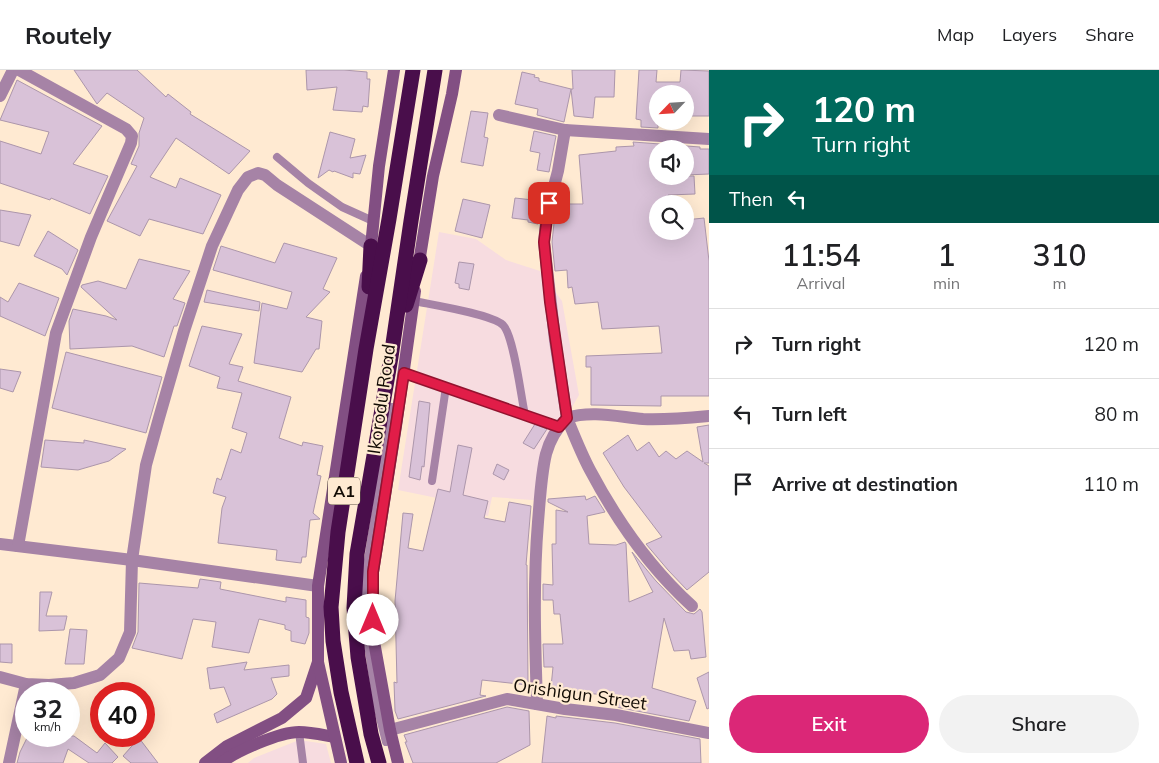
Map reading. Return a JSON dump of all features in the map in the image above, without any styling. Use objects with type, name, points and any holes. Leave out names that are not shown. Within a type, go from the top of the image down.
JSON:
[{"type":"highway","name":"Ikorodu Road","points":[[357,763],[341,692],[333,641],[331,607],[338,532],[366,349],[413,70]]},
{"type":"highway","name":"Ikorodu Road","points":[[379,763],[371,734],[358,657],[354,608],[357,554],[391,357],[435,70]]},
{"type":"highway","points":[[366,349],[371,246]]},
{"type":"highway","points":[[391,357],[420,260]]},
{"type":"street","name":"Ikorodu Road","points":[[341,763],[318,662],[318,586],[371,246],[379,166],[394,70]]},
{"type":"street","name":"Ikorodu Road","points":[[398,763],[373,636],[373,572],[433,176],[456,70]]},
{"type":"street","points":[[0,96],[12,71],[126,129],[132,136],[131,143],[91,237],[56,333],[18,546]]},
{"type":"street","points":[[499,114],[565,130],[709,139]]},
{"type":"street","points":[[565,130],[558,171],[547,214],[544,242],[563,422],[624,529],[646,559],[670,586],[692,606]]},
{"type":"street","points":[[77,682],[100,675],[119,658],[130,632],[132,560],[146,465],[184,331],[212,246],[238,190],[248,177],[258,173],[265,175],[277,185],[371,246]]},
{"type":"street","points":[[537,704],[534,567],[546,453],[553,436],[563,422],[576,415],[645,419],[709,416]]},
{"type":"street","points":[[0,544],[318,586]]},
{"type":"street","points":[[205,763],[226,746],[282,718],[306,698],[318,662]]},
{"type":"street","points":[[0,678],[17,682]]},
{"type":"street","name":"Orishigun Street","points":[[390,730],[507,699],[625,717],[709,733]]},
{"type":"street","points":[[221,763],[231,755],[268,739],[299,732],[334,737]]},
{"type":"street","points":[[9,763],[15,735]]},
{"type":"lane","points":[[277,157],[308,183],[342,207],[373,221]]},
{"type":"lane","points":[[392,763],[378,706],[364,617],[367,566],[405,328],[420,260]]},
{"type":"lane","points":[[414,301],[491,318],[503,326],[510,337],[525,415]]},
{"type":"lane","points":[[404,373],[525,415],[563,422]]},
{"type":"lane","points":[[432,481],[446,387]]},
{"type":"lane","points":[[299,732],[303,763]]},
{"type":"shaded area","points":[[439,232],[476,239],[506,260],[540,271],[562,301],[579,395],[559,430],[551,451],[546,501],[492,497],[488,516],[438,504],[437,498],[398,490]]},
{"type":"shaded area","points":[[299,740],[326,744],[331,763],[248,763],[254,758]]},
{"type":"building","points":[[74,70],[137,70],[166,97],[168,94],[191,112],[190,114],[250,151],[229,174],[176,138],[150,177],[176,188],[180,178],[221,195],[203,234],[149,219],[140,236],[107,221],[137,166],[131,164],[139,146],[139,133],[144,118],[107,93],[97,104]]},
{"type":"building","points":[[306,70],[367,72],[367,79],[370,79],[368,107],[363,106],[362,112],[333,110],[337,87],[307,90]]},
{"type":"building","points":[[572,70],[615,70],[614,97],[595,97],[593,118],[574,116],[571,89],[573,89]]},
{"type":"building","points":[[639,70],[657,70],[656,82],[680,82],[681,70],[709,71],[709,116],[694,116],[694,85],[649,85],[649,127],[641,127],[641,120],[636,119]]},
{"type":"building","points":[[522,72],[535,75],[534,77],[539,78],[539,81],[571,89],[564,122],[537,115],[538,109],[515,104]]},
{"type":"building","points":[[17,80],[102,126],[73,164],[108,176],[90,214],[51,198],[50,200],[0,183],[0,141],[41,154],[49,132],[0,120]]},
{"type":"building","points":[[471,111],[488,113],[484,137],[488,138],[483,166],[461,162]]},
{"type":"building","points":[[534,131],[556,136],[549,172],[537,170],[540,153],[530,151]]},
{"type":"building","points":[[330,132],[355,139],[350,158],[366,155],[360,174],[353,173],[353,178],[329,170],[318,178]]},
{"type":"building","points":[[633,142],[649,143],[649,185],[694,185],[694,176],[695,194],[649,195],[649,240],[694,240],[694,219],[704,218],[709,261],[709,396],[661,396],[661,406],[591,405],[591,367],[586,367],[586,356],[662,353],[659,326],[602,329],[598,302],[575,304],[572,287],[568,288],[567,270],[555,271],[552,242],[555,214],[558,204],[583,204],[579,155],[616,151],[616,147],[634,146]]},
{"type":"building","points":[[694,147],[709,149],[709,174],[694,175]]},
{"type":"building","points":[[515,198],[542,201],[538,224],[528,222],[528,220],[512,218]]},
{"type":"building","points":[[463,199],[490,205],[482,238],[455,231]]},
{"type":"building","points":[[0,210],[31,215],[19,246],[0,241]]},
{"type":"building","points":[[48,231],[78,250],[67,275],[62,269],[34,256]]},
{"type":"building","points":[[284,243],[337,258],[323,289],[330,292],[306,317],[322,321],[319,349],[316,349],[302,372],[254,363],[262,303],[287,309],[292,292],[213,270],[221,246],[275,263]]},
{"type":"building","points":[[139,259],[190,271],[173,299],[185,303],[177,326],[174,326],[164,357],[132,346],[70,349],[69,321],[73,309],[117,320],[81,287],[82,285],[98,281],[126,289]]},
{"type":"building","points":[[459,262],[474,264],[469,290],[459,288],[459,284],[455,283]]},
{"type":"building","points":[[19,283],[59,298],[45,336],[0,316],[0,297],[8,302]]},
{"type":"building","points":[[207,290],[260,302],[259,311],[204,302]]},
{"type":"building","points":[[202,326],[242,334],[229,364],[243,367],[238,381],[291,397],[279,438],[302,446],[303,442],[323,446],[317,475],[321,476],[313,513],[320,519],[310,520],[306,557],[302,557],[301,563],[276,560],[277,550],[218,543],[222,508],[226,497],[213,493],[217,478],[221,480],[231,449],[241,453],[247,433],[232,428],[242,393],[217,388],[220,377],[189,366]]},
{"type":"building","points":[[66,352],[162,377],[146,433],[52,408]]},
{"type":"building","points":[[0,369],[21,372],[13,392],[0,388]]},
{"type":"building","points":[[419,401],[430,403],[424,467],[422,466],[420,480],[409,477]]},
{"type":"building","points":[[535,424],[547,429],[534,449],[523,443]]},
{"type":"building","points":[[709,425],[709,463],[704,463],[709,466],[709,572],[687,590],[646,544],[662,537],[624,487],[603,453],[628,435],[637,451],[649,442],[659,457],[666,451],[676,459],[687,451],[703,462],[697,427]]},
{"type":"building","points":[[45,440],[84,443],[84,440],[126,449],[109,461],[78,470],[41,467]]},
{"type":"building","points":[[458,445],[472,448],[463,495],[488,501],[484,518],[505,522],[509,502],[531,506],[526,565],[528,685],[482,680],[480,695],[486,696],[398,719],[395,711],[394,682],[397,683],[395,601],[403,513],[413,514],[408,548],[423,551],[438,489],[450,492]]},
{"type":"building","points":[[497,464],[509,470],[504,480],[493,474]]},
{"type":"building","points":[[585,496],[586,500],[595,496],[605,512],[587,516],[589,544],[616,545],[625,542],[626,544],[629,602],[653,592],[632,552],[656,581],[686,612],[694,614],[700,609],[702,612],[706,657],[691,659],[689,650],[674,651],[664,618],[652,688],[696,701],[689,721],[611,706],[612,698],[596,694],[573,693],[573,689],[551,687],[553,667],[544,667],[543,644],[563,644],[560,614],[554,614],[553,600],[543,600],[543,584],[553,585],[552,544],[556,544],[556,510],[568,512],[548,502],[548,499]]},
{"type":"building","points":[[200,579],[221,582],[220,589],[286,602],[286,597],[306,600],[306,617],[309,618],[309,633],[305,644],[291,641],[291,631],[285,629],[285,625],[259,619],[249,653],[212,647],[216,622],[193,619],[182,659],[132,648],[138,632],[139,583],[198,588]]},
{"type":"building","points":[[40,592],[52,592],[46,616],[67,616],[64,630],[39,631]]},
{"type":"building","points":[[70,629],[87,630],[84,664],[65,664]]},
{"type":"building","points":[[0,644],[12,644],[12,663],[0,662]]},
{"type":"building","points":[[247,662],[244,670],[289,665],[289,676],[271,678],[277,694],[272,699],[217,723],[214,714],[231,705],[224,687],[210,689],[207,668]]},
{"type":"building","points":[[709,672],[709,708],[707,709],[697,678]]},
{"type":"building","points":[[507,707],[529,711],[530,745],[496,763],[413,763],[404,735]]},
{"type":"building","points":[[547,716],[615,723],[700,739],[701,763],[542,763]]},
{"type":"building","points":[[80,740],[97,753],[102,747],[109,747],[118,757],[112,763],[89,763],[68,749],[63,763],[17,763],[22,747],[80,747]]},
{"type":"building","points":[[131,747],[146,747],[158,763],[131,763],[123,756]]},
{"type":"route","points":[[373,620],[373,572],[404,373],[559,427],[567,418],[550,302],[544,242],[549,203]]}]
